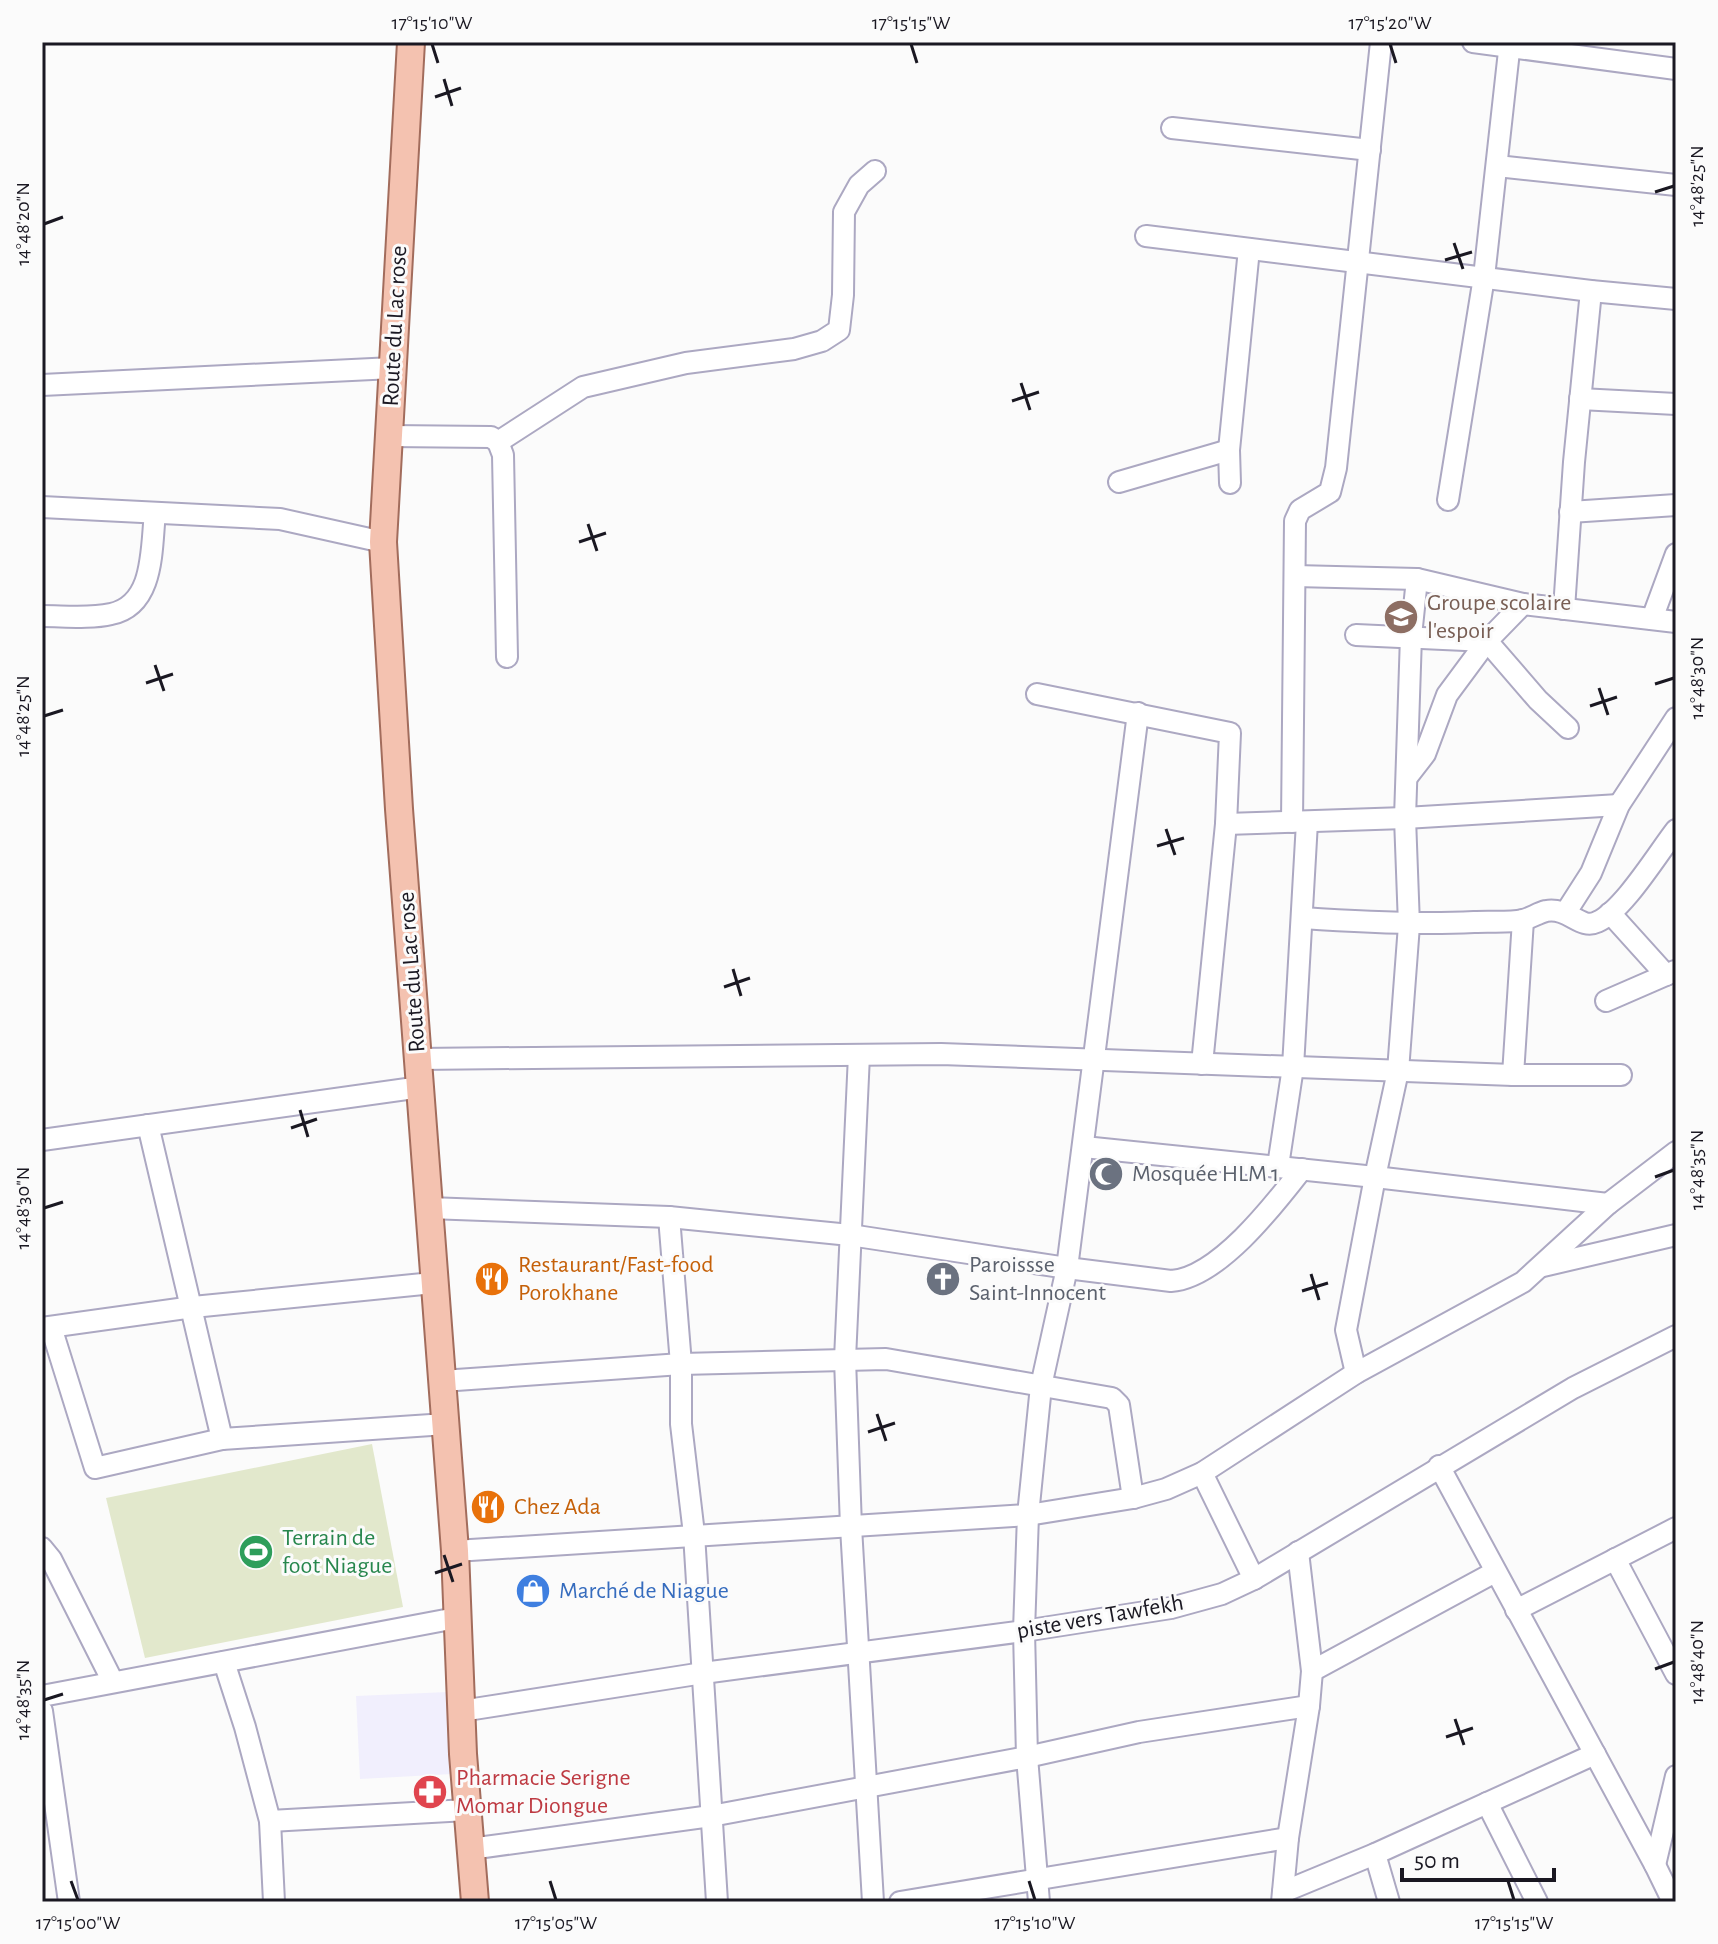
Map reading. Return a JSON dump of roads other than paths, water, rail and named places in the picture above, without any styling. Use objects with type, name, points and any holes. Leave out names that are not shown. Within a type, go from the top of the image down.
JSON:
[{"type":"main road","name":"Route du Lac rose","points":[[411,42],[383,542],[399,809],[455,1551],[461,1711],[475,1902]]},
{"type":"street","points":[[1278,1166],[1293,1067],[1303,918],[1295,576],[1297,514],[1327,495],[1336,468],[1381,42]]},
{"type":"street","points":[[1473,42],[1510,44],[1676,69]]},
{"type":"street","points":[[1448,500],[1484,277],[1510,44]]},
{"type":"street","points":[[1172,128],[1370,150]]},
{"type":"street","points":[[1497,166],[1676,185]]},
{"type":"street","points":[[498,442],[583,387],[686,363],[794,349],[822,341],[839,330],[843,295],[844,212],[859,185],[875,171]]},
{"type":"street","points":[[1146,236],[1676,299]]},
{"type":"street","points":[[1230,483],[1229,450],[1249,249]]},
{"type":"street","points":[[1564,609],[1591,291]]},
{"type":"street","points":[[42,385],[393,368]]},
{"type":"street","points":[[1580,399],[1676,404]]},
{"type":"street","points":[[389,436],[491,437],[498,442],[503,455],[507,657]]},
{"type":"street","points":[[1119,482],[1229,450]]},
{"type":"street","points":[[1570,512],[1676,505]]},
{"type":"street","points":[[42,507],[280,519],[383,542]]},
{"type":"street","points":[[42,616],[112,614],[133,605],[148,580],[155,513]]},
{"type":"street","points":[[1652,619],[1676,554]]},
{"type":"street","points":[[1295,576],[1417,579],[1523,604],[1676,622]]},
{"type":"street","points":[[1356,1373],[1346,1330],[1398,1071],[1409,925],[1405,818],[1411,636],[1417,579]]},
{"type":"street","points":[[1408,776],[1425,754],[1447,695],[1487,641],[1523,604]]},
{"type":"street","points":[[1356,635],[1487,641],[1538,700],[1568,728]]},
{"type":"street","points":[[1037,694],[1230,733],[1226,824],[1202,1064]]},
{"type":"street","points":[[1039,1902],[1027,1757],[1024,1631],[1028,1515],[1041,1386],[1067,1268],[1084,1147],[1092,1061],[1138,713]]},
{"type":"street","points":[[1566,912],[1591,873],[1619,805],[1676,718]]},
{"type":"street","points":[[1226,824],[1405,818],[1619,805]]},
{"type":"street","points":[[1303,918],[1409,925],[1523,920],[1546,912],[1566,912],[1587,924],[1599,922],[1628,895],[1676,830]]},
{"type":"street","points":[[1650,865],[1676,847]]},
{"type":"street","points":[[1606,1001],[1671,972],[1610,913]]},
{"type":"street","points":[[1513,1075],[1523,920]]},
{"type":"street","points":[[418,1059],[941,1054],[1513,1075],[1621,1075]]},
{"type":"street","points":[[859,1055],[845,1359],[851,1527],[873,1902]]},
{"type":"street","points":[[42,1140],[421,1087]]},
{"type":"street","points":[[148,1125],[222,1439]]},
{"type":"street","points":[[1084,1147],[1608,1204]]},
{"type":"street","points":[[455,1551],[1028,1515],[1133,1498],[1166,1489],[1202,1473],[1356,1373],[1523,1282],[1608,1204],[1676,1152]]},
{"type":"street","points":[[429,1208],[669,1217],[850,1235],[1171,1281],[1185,1280],[1195,1275],[1232,1247],[1271,1208],[1302,1169]]},
{"type":"street","points":[[669,1217],[681,1364],[681,1424],[694,1534],[717,1902]]},
{"type":"street","points":[[1543,1266],[1676,1235]]},
{"type":"street","points":[[433,1283],[193,1307],[46,1327],[95,1468],[222,1439],[446,1424]]},
{"type":"street","name":"piste vers Tawfekh","points":[[461,1711],[703,1673],[1024,1631],[1171,1608],[1222,1594],[1254,1579],[1573,1388],[1676,1336]]},
{"type":"street","points":[[442,1381],[681,1364],[897,1360],[1112,1398],[1117,1401],[1133,1498]]},
{"type":"street","points":[[1439,1466],[1673,1902]]},
{"type":"street","points":[[1202,1473],[1254,1579]]},
{"type":"street","points":[[1516,1610],[1676,1528]]},
{"type":"street","points":[[42,1548],[51,1559],[113,1682]]},
{"type":"street","points":[[1298,1552],[1312,1671],[1288,1838],[1283,1897],[1595,1754]]},
{"type":"street","points":[[1615,1559],[1676,1674]]},
{"type":"street","points":[[1312,1671],[1495,1572]]},
{"type":"street","points":[[42,1696],[456,1618]]},
{"type":"street","points":[[224,1662],[270,1821],[274,1902]]},
{"type":"street","points":[[470,1849],[711,1816],[1027,1757],[1139,1732],[1309,1706]]},
{"type":"street","points":[[42,1711],[69,1902]]},
{"type":"street","points":[[1655,1865],[1676,1776]]},
{"type":"street","points":[[1487,1803],[1537,1902]]},
{"type":"street","points":[[270,1821],[467,1810]]},
{"type":"street","points":[[900,1902],[1288,1838]]},
{"type":"street","points":[[1375,1854],[1389,1902]]},
{"type":"place","name":"Groupe scolaire l'espoir","points":[[1401,617]]},
{"type":"place","name":"Mosquée HLM 1","points":[[1106,1174]]},
{"type":"place","name":"Restaurant/Fast-food Porokhane","points":[[492,1279]]},
{"type":"place","name":"Paroissse Saint-Innocent","points":[[943,1279]]},
{"type":"place","name":"Chez Ada","points":[[488,1507]]},
{"type":"place","name":"Terrain de foot Niague","points":[[256,1552]]},
{"type":"place","name":"Marché de Niague","points":[[533,1591]]},
{"type":"place","name":"Pharmacie Serigne Momar Diongue","points":[[430,1792]]}]
